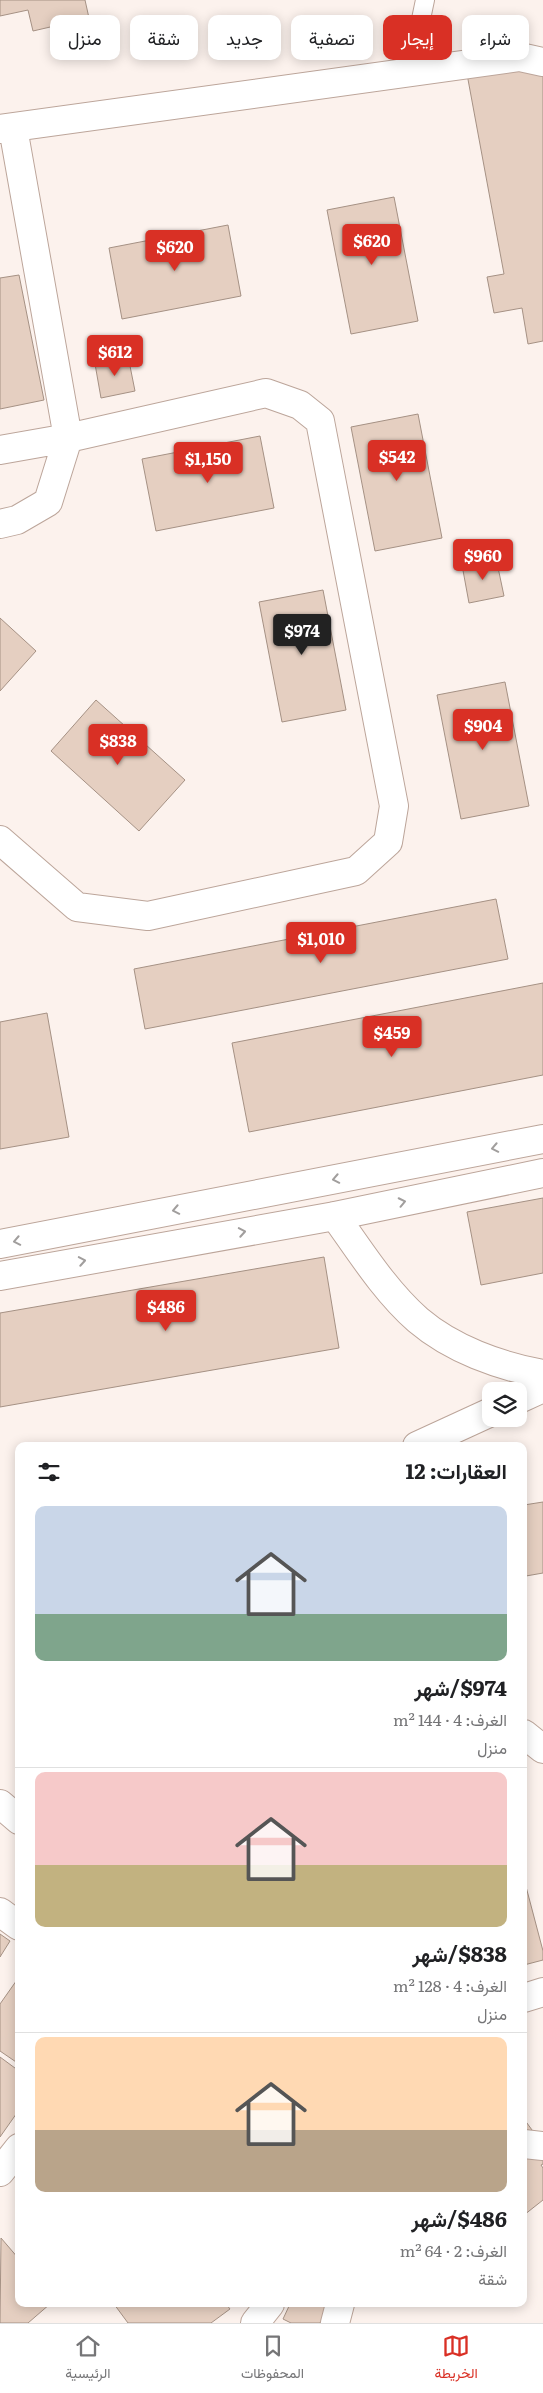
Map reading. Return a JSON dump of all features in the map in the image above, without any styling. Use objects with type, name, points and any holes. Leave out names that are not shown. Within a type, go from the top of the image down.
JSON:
[{"type":"street","points":[[0,524],[17,520],[48,502],[68,438],[6,129],[520,57],[543,62]]},
{"type":"street","points":[[0,450],[68,438],[266,393],[300,405],[320,421],[394,806],[388,842],[356,871],[148,916],[77,907],[0,840]]},
{"type":"street","points":[[0,1244],[543,1139]]},
{"type":"street","points":[[0,1276],[335,1216],[543,1173]]},
{"type":"street","points":[[335,1216],[380,1279],[419,1320],[466,1350],[511,1368],[543,1374]]},
{"type":"street","points":[[527,1396],[543,1388]]},
{"type":"street","points":[[427,1442],[482,1416]]},
{"type":"street","points":[[527,1736],[543,1749]]},
{"type":"street","points":[[0,1804],[15,1817]]},
{"type":"street","points":[[0,1912],[15,1923]]},
{"type":"street","points":[[527,1997],[543,1992]]},
{"type":"street","points":[[527,2144],[543,2146]]},
{"type":"street","points":[[0,2172],[15,2153]]},
{"type":"street","points":[[255,2323],[268,2307]]},
{"type":"street","points":[[335,2323],[339,2307]]},
{"type":"lane","points":[[410,72],[425,0]]},
{"type":"building","points":[[0,0],[85,0],[88,15],[50,15],[50,27],[33,31],[28,10],[0,16]]},
{"type":"building","points":[[543,60],[543,341],[528,344],[522,308],[494,313],[487,277],[504,274],[467,74]]},
{"type":"building","points":[[394,197],[418,321],[351,334],[327,210]]},
{"type":"building","points":[[228,225],[241,296],[122,319],[109,248]]},
{"type":"building","points":[[19,275],[44,400],[0,409],[0,278]]},
{"type":"building","points":[[128,356],[135,391],[101,398],[95,364]]},
{"type":"building","points":[[418,414],[442,538],[375,551],[351,427]]},
{"type":"building","points":[[260,436],[274,508],[156,531],[142,459]]},
{"type":"building","points":[[496,558],[504,596],[469,603],[462,565]]},
{"type":"building","points":[[323,590],[346,710],[282,722],[259,602]]},
{"type":"building","points":[[0,618],[36,651],[0,691]]},
{"type":"building","points":[[505,682],[529,806],[461,819],[437,695]]},
{"type":"building","points":[[96,700],[185,780],[139,831],[51,751]]},
{"type":"building","points":[[496,899],[508,959],[145,1029],[134,969]]},
{"type":"building","points":[[543,983],[543,1075],[249,1132],[232,1043]]},
{"type":"building","points":[[47,1013],[69,1137],[0,1149],[0,1022]]},
{"type":"building","points":[[543,1198],[543,1273],[481,1285],[467,1212]]},
{"type":"building","points":[[324,1257],[339,1348],[0,1407],[0,1313]]},
{"type":"building","points":[[543,1502],[543,1573],[527,1576],[527,1505]]},
{"type":"building","points":[[527,1890],[543,1951],[543,1960],[527,1964]]},
{"type":"building","points":[[0,1934],[10,1941],[0,1957]]},
{"type":"building","points":[[15,1983],[15,2061],[0,2051],[0,2004]]},
{"type":"building","points":[[0,2057],[15,2068],[15,2116],[0,2137]]},
{"type":"building","points":[[527,2123],[543,2145],[543,2164],[541,2165],[543,2168],[543,2200],[527,2213]]},
{"type":"building","points":[[1,2238],[15,2254],[15,2307],[47,2307],[28,2323],[0,2323]]},
{"type":"building","points":[[116,2307],[228,2307],[230,2309],[211,2323],[128,2323]]},
{"type":"building","points":[[289,2307],[328,2307],[320,2323],[291,2323],[283,2319]]}]
